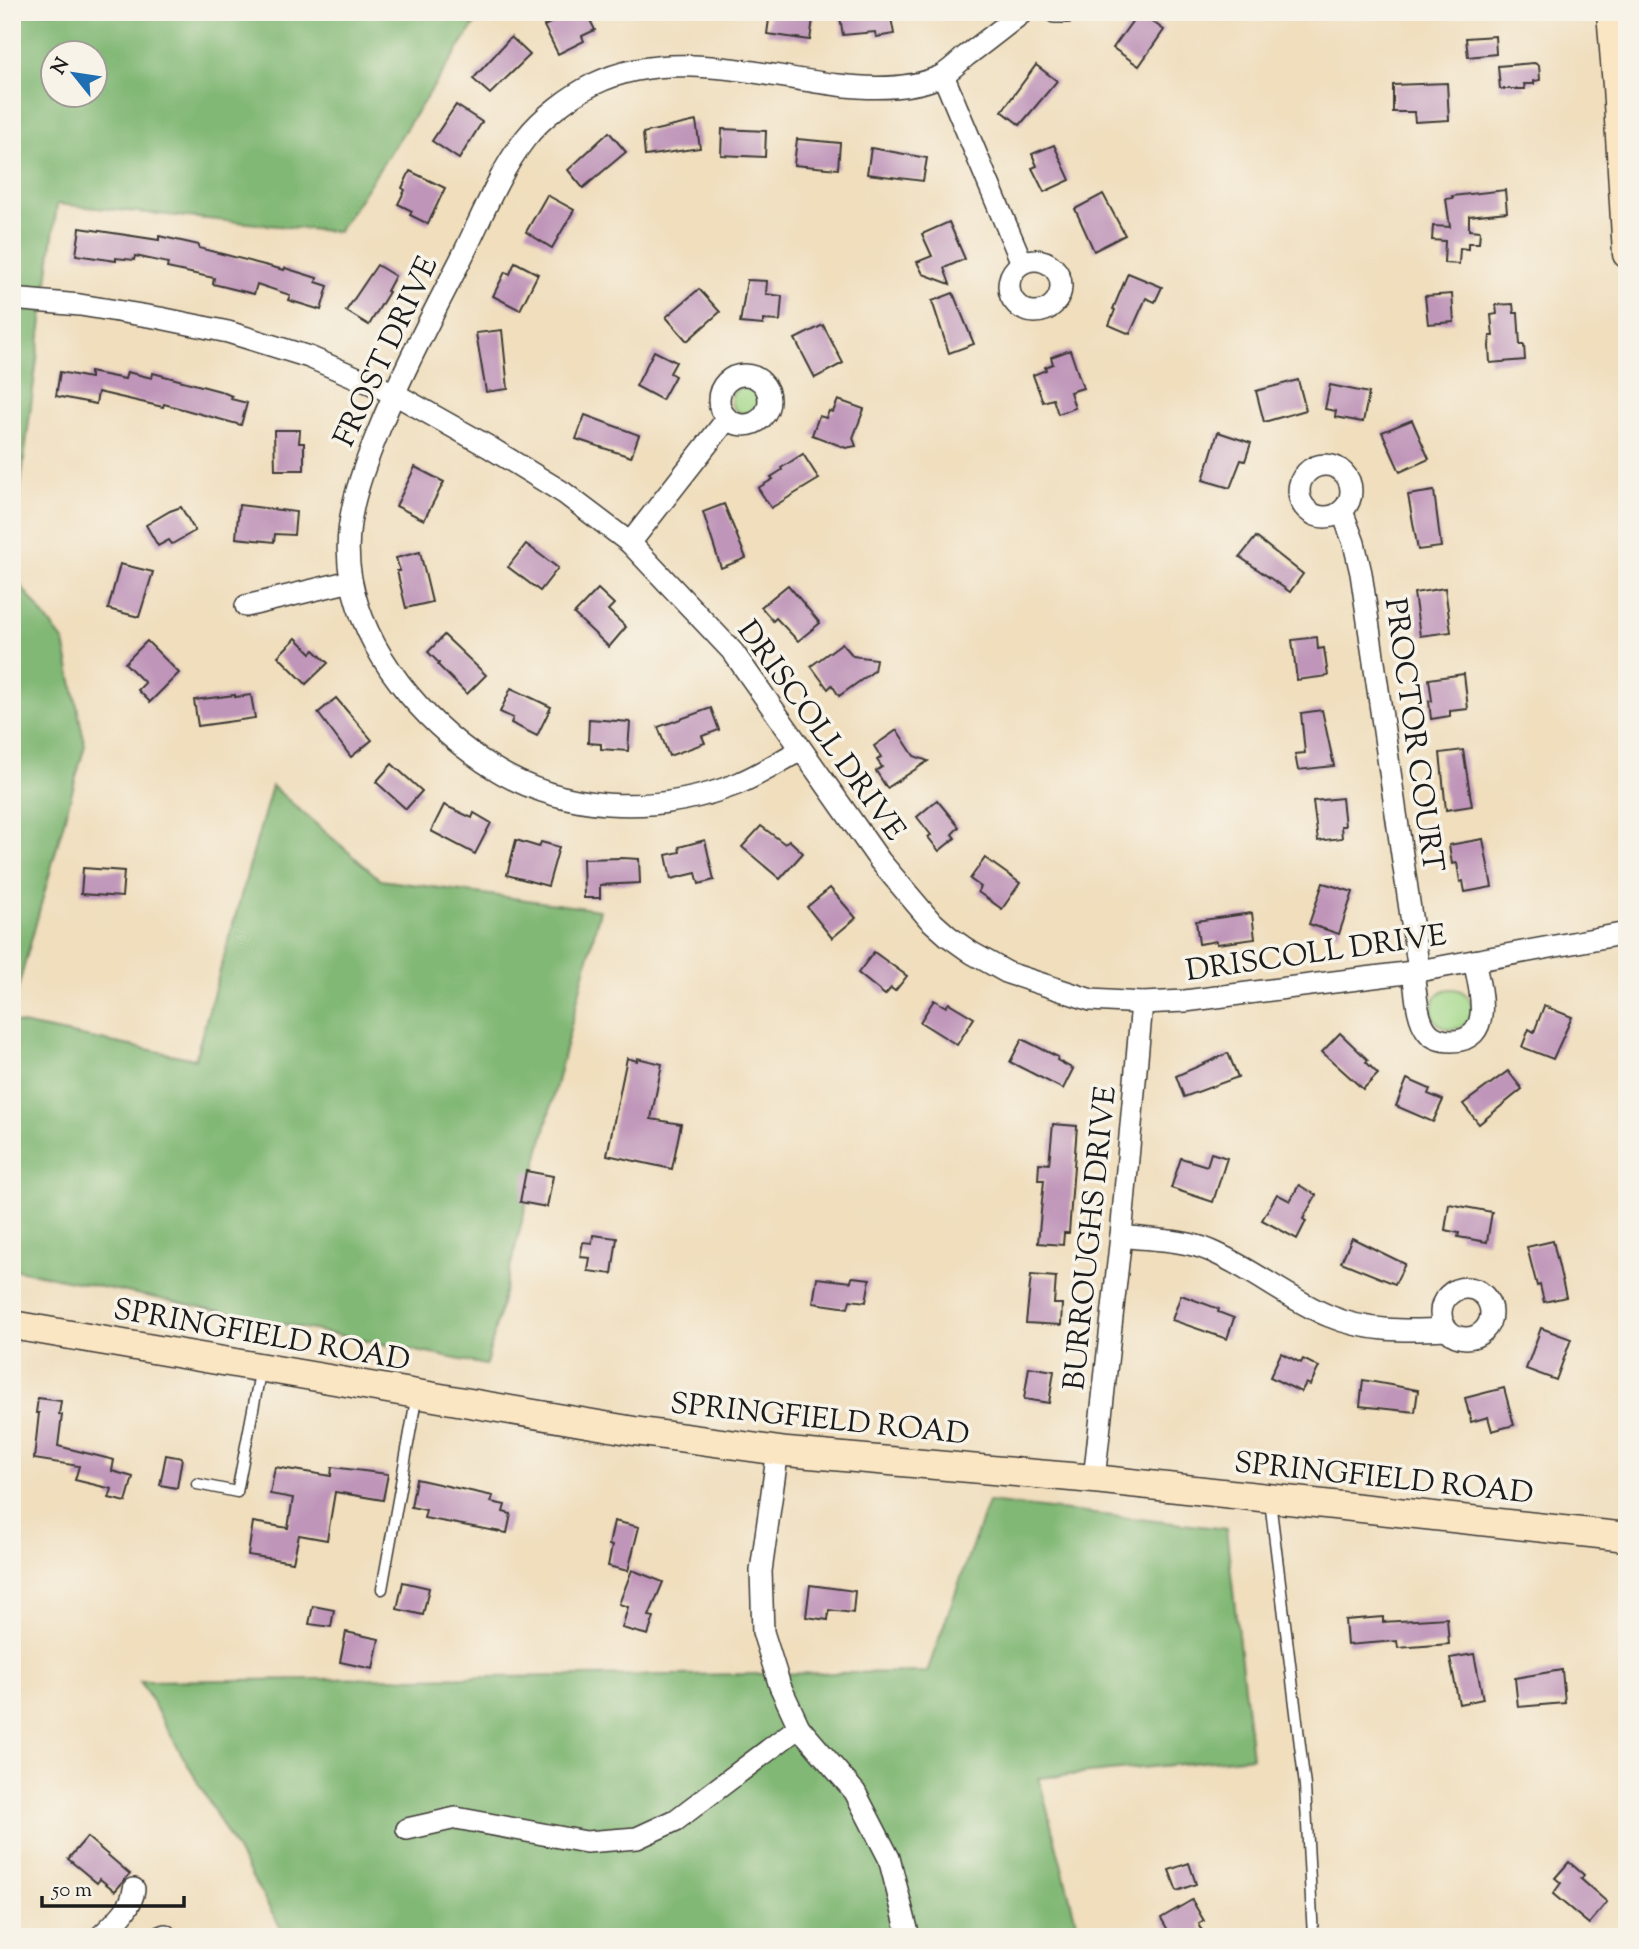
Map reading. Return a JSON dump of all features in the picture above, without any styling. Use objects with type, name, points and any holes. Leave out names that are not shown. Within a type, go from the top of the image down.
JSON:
[{"type":"street","name":"FROST DRIVE","points":[[801,750],[741,782],[706,794],[672,802],[618,806],[555,795],[522,783],[493,768],[460,745],[413,700],[392,673],[376,645],[362,615],[351,581],[348,530],[354,497],[393,393],[516,153],[544,119],[592,85],[630,71],[676,66],[709,67],[859,87],[893,87],[943,75],[1023,12]]},
{"type":"street","points":[[1055,12],[1067,12]]},
{"type":"street","points":[[1611,12],[1624,148],[1627,254]]},
{"type":"street","points":[[943,75],[1023,263]]},
{"type":"street","name":"DRISCOLL DRIVE","points":[[12,299],[80,305],[160,318],[228,332],[309,357],[393,393],[564,493],[630,543],[733,652],[906,894],[948,936],[1008,973],[1091,1000],[1142,1003],[1239,995],[1416,972],[1627,933]]},
{"type":"street","points":[[630,543],[727,419]]},
{"type":"street","name":"PROCTOR COURT","points":[[1342,511],[1361,573],[1416,972]]},
{"type":"street","points":[[246,606],[351,581]]},
{"type":"street","points":[[1416,972],[1420,1014],[1427,1032],[1445,1041],[1458,1041],[1469,1037],[1482,1017],[1474,961]]},
{"type":"street","name":"BURROUGHS DRIVE","points":[[1094,1479],[1121,1236],[1142,1003]]},
{"type":"street","points":[[1121,1236],[1188,1244],[1209,1250],[1329,1316],[1357,1325],[1387,1330],[1447,1329]]},
{"type":"street","name":"SPRINGFIELD ROAD","points":[[12,1325],[634,1431],[778,1451],[1094,1479],[1627,1537]]},
{"type":"street","points":[[778,1451],[761,1571],[763,1632],[780,1686],[799,1727],[855,1792],[889,1858],[909,1937]]},
{"type":"street","points":[[407,1829],[456,1818],[586,1842],[637,1839],[676,1820],[799,1727]]},
{"type":"street","points":[[100,1937],[128,1908],[134,1889]]},
{"type":"lane","points":[[197,1484],[237,1492],[261,1368]]},
{"type":"lane","points":[[382,1589],[416,1394]]},
{"type":"lane","points":[[1269,1498],[1305,1786],[1313,1937]]},
{"type":"green space","points":[[12,12],[489,12],[474,25],[338,232],[57,204],[12,553]]},
{"type":"green space","points":[[744,387],[753,391],[757,400],[753,409],[744,413],[735,409],[731,400],[735,391]]},
{"type":"green space","points":[[12,574],[64,642],[85,745],[12,1010]]},
{"type":"green space","points":[[272,786],[381,880],[600,910],[486,1365],[12,1269],[12,1022],[195,1059]]},
{"type":"green space","points":[[1452,989],[1460,990],[1466,995],[1471,1001],[1471,1017],[1466,1023],[1460,1028],[1452,1029],[1444,1028],[1438,1023],[1433,1017],[1432,1009],[1433,1001],[1438,995],[1444,990]]},
{"type":"green space","points":[[988,1502],[1226,1529],[1252,1757],[1039,1778],[1080,1937],[286,1937],[140,1681],[927,1672]]},
{"type":"building","points":[[571,12],[586,12],[595,30],[582,36],[584,41],[558,54],[544,26]]},
{"type":"building","points":[[770,12],[814,12],[810,40],[767,34]]},
{"type":"building","points":[[839,12],[890,12],[894,34],[876,37],[875,32],[843,35]]},
{"type":"building","points":[[1139,12],[1164,30],[1139,66],[1113,48]]},
{"type":"building","points":[[1495,36],[1496,54],[1468,57],[1466,38]]},
{"type":"building","points":[[511,37],[530,55],[490,94],[473,79]]},
{"type":"building","points":[[1534,63],[1539,65],[1540,80],[1534,81],[1534,84],[1524,84],[1525,89],[1500,89],[1498,66]]},
{"type":"building","points":[[1036,65],[1057,81],[1020,125],[1002,111]]},
{"type":"building","points":[[1447,83],[1449,120],[1415,122],[1414,112],[1393,112],[1393,85]]},
{"type":"building","points":[[456,105],[482,122],[459,159],[432,141]]},
{"type":"building","points":[[696,121],[700,148],[645,156],[643,133]]},
{"type":"building","points":[[722,129],[766,131],[765,157],[721,155]]},
{"type":"building","points":[[609,132],[626,152],[583,188],[568,170]]},
{"type":"building","points":[[797,139],[840,143],[838,169],[794,165]]},
{"type":"building","points":[[1054,145],[1070,180],[1044,192],[1032,168],[1037,166],[1032,154]]},
{"type":"building","points":[[871,148],[927,158],[923,181],[867,174]]},
{"type":"building","points":[[410,171],[445,188],[428,224],[410,215],[412,211],[398,204]]},
{"type":"building","points":[[1505,190],[1507,212],[1469,216],[1469,230],[1480,231],[1479,243],[1468,243],[1468,249],[1460,248],[1459,264],[1444,263],[1445,241],[1432,240],[1433,226],[1450,227],[1446,199]]},
{"type":"building","points":[[1103,194],[1125,235],[1094,251],[1075,209]]},
{"type":"building","points":[[547,195],[574,210],[552,248],[526,232]]},
{"type":"building","points":[[949,222],[965,259],[944,268],[950,284],[923,274],[917,262],[932,256],[922,234]]},
{"type":"building","points":[[80,228],[159,240],[159,236],[199,245],[199,248],[317,278],[316,282],[328,286],[321,310],[288,300],[290,295],[257,284],[254,294],[213,284],[214,278],[167,268],[168,263],[135,256],[134,260],[116,258],[116,261],[76,255]]},
{"type":"building","points":[[515,262],[538,274],[520,310],[493,296],[505,272],[510,274]]},
{"type":"building","points":[[377,265],[395,276],[387,291],[389,292],[369,325],[346,311]]},
{"type":"building","points":[[1128,273],[1162,287],[1155,302],[1146,298],[1130,334],[1109,325]]},
{"type":"building","points":[[747,280],[767,281],[766,294],[782,296],[780,321],[763,320],[763,325],[740,323]]},
{"type":"building","points":[[699,289],[720,312],[687,341],[666,317]]},
{"type":"building","points":[[953,293],[974,344],[949,353],[932,301]]},
{"type":"building","points":[[1452,294],[1454,322],[1428,324],[1425,296]]},
{"type":"building","points":[[1513,304],[1514,313],[1518,313],[1520,345],[1524,345],[1525,360],[1490,363],[1490,336],[1493,336],[1491,315],[1497,314],[1496,305]]},
{"type":"building","points":[[823,325],[843,363],[815,378],[795,339]]},
{"type":"building","points":[[502,330],[508,389],[486,392],[476,333]]},
{"type":"building","points":[[1070,350],[1083,388],[1070,392],[1075,408],[1058,414],[1053,399],[1043,402],[1033,375],[1053,364],[1051,357]]},
{"type":"building","points":[[654,351],[676,362],[670,373],[675,376],[662,400],[636,386]]},
{"type":"building","points":[[60,372],[90,378],[90,372],[125,379],[127,372],[152,378],[153,373],[220,391],[232,396],[231,399],[247,403],[241,425],[164,404],[163,407],[98,392],[96,404],[56,396]]},
{"type":"building","points":[[1298,380],[1306,410],[1264,422],[1256,391]]},
{"type":"building","points":[[1330,385],[1369,393],[1363,422],[1335,417],[1336,411],[1325,409]]},
{"type":"building","points":[[838,400],[864,409],[853,438],[856,446],[846,448],[812,435],[819,416],[826,418],[829,411],[833,412]]},
{"type":"building","points":[[585,415],[639,435],[631,457],[576,439]]},
{"type":"building","points":[[1412,420],[1429,459],[1400,472],[1382,432]]},
{"type":"building","points":[[274,430],[300,430],[299,443],[304,443],[304,470],[275,470]]},
{"type":"building","points":[[1218,432],[1251,443],[1245,461],[1241,460],[1230,488],[1203,480]]},
{"type":"building","points":[[803,454],[819,479],[771,508],[758,488]]},
{"type":"building","points":[[415,467],[444,482],[424,520],[396,506]]},
{"type":"building","points":[[1434,491],[1441,547],[1418,550],[1408,495]]},
{"type":"building","points":[[724,504],[746,558],[721,568],[703,512]]},
{"type":"building","points":[[239,505],[296,512],[294,535],[275,534],[274,542],[236,538]]},
{"type":"building","points":[[181,507],[195,531],[172,544],[169,540],[158,546],[146,525]]},
{"type":"building","points":[[1256,537],[1303,574],[1290,592],[1240,557]]},
{"type":"building","points":[[526,544],[558,568],[540,591],[508,567]]},
{"type":"building","points":[[420,552],[432,602],[406,608],[396,558]]},
{"type":"building","points":[[120,564],[153,572],[139,617],[108,609]]},
{"type":"building","points":[[788,585],[820,623],[798,641],[776,618],[773,621],[761,607]]},
{"type":"building","points":[[1445,588],[1451,632],[1420,636],[1414,593]]},
{"type":"building","points":[[598,589],[614,604],[608,610],[626,627],[609,647],[574,614]]},
{"type":"building","points":[[444,635],[486,675],[467,694],[428,652]]},
{"type":"building","points":[[1317,637],[1318,649],[1324,648],[1328,676],[1297,680],[1292,640]]},
{"type":"building","points":[[296,638],[311,653],[314,650],[328,663],[306,684],[278,656]]},
{"type":"building","points":[[147,641],[179,673],[150,702],[138,690],[145,683],[125,663]]},
{"type":"building","points":[[842,643],[853,656],[876,659],[874,671],[839,696],[832,685],[828,689],[811,666]]},
{"type":"building","points":[[1464,674],[1468,709],[1450,711],[1450,716],[1431,719],[1429,679]]},
{"type":"building","points":[[511,688],[551,707],[537,736],[511,723],[513,718],[500,712]]},
{"type":"building","points":[[251,695],[255,718],[198,726],[194,700]]},
{"type":"building","points":[[336,698],[372,740],[351,757],[318,713]]},
{"type":"building","points":[[711,708],[719,730],[702,736],[705,743],[669,756],[658,727]]},
{"type":"building","points":[[1322,710],[1334,766],[1298,770],[1295,754],[1305,753],[1301,713]]},
{"type":"building","points":[[589,719],[630,722],[628,751],[601,749],[601,744],[588,743]]},
{"type":"building","points":[[897,730],[914,756],[928,761],[887,788],[876,771],[882,767],[877,760],[881,757],[874,746]]},
{"type":"building","points":[[1463,750],[1472,806],[1446,810],[1440,753]]},
{"type":"building","points":[[392,764],[422,791],[406,809],[376,782]]},
{"type":"building","points":[[1342,798],[1345,826],[1341,826],[1342,838],[1318,841],[1313,801]]},
{"type":"building","points":[[937,800],[959,827],[952,834],[955,838],[939,851],[917,817]]},
{"type":"building","points":[[444,805],[472,818],[474,813],[491,823],[475,854],[431,831]]},
{"type":"building","points":[[761,826],[785,844],[789,840],[803,853],[780,879],[742,847]]},
{"type":"building","points":[[1483,839],[1492,887],[1465,892],[1463,881],[1460,882],[1457,863],[1452,864],[1449,845]]},
{"type":"building","points":[[516,840],[539,847],[541,842],[559,847],[548,886],[507,875]]},
{"type":"building","points":[[705,840],[714,880],[699,884],[696,873],[671,879],[666,855],[680,852],[679,847]]},
{"type":"building","points":[[985,858],[1020,883],[1002,909],[978,892],[981,887],[970,879]]},
{"type":"building","points":[[583,859],[639,859],[640,883],[600,885],[600,898],[584,898]]},
{"type":"building","points":[[83,868],[124,871],[122,897],[81,894]]},
{"type":"building","points":[[1323,883],[1353,892],[1339,934],[1309,924]]},
{"type":"building","points":[[830,888],[856,918],[832,938],[807,907]]},
{"type":"building","points":[[1252,913],[1255,939],[1199,944],[1196,921]]},
{"type":"building","points":[[874,952],[907,976],[895,991],[891,988],[885,995],[858,973]]},
{"type":"building","points":[[934,1000],[946,1007],[949,1003],[974,1018],[957,1045],[920,1022]]},
{"type":"building","points":[[1544,1006],[1572,1017],[1553,1059],[1522,1047],[1529,1029],[1534,1032]]},
{"type":"building","points":[[1340,1033],[1368,1060],[1366,1062],[1378,1074],[1363,1089],[1322,1052]]},
{"type":"building","points":[[1022,1039],[1058,1057],[1057,1060],[1073,1069],[1063,1089],[1010,1062]]},
{"type":"building","points":[[1228,1053],[1238,1077],[1184,1097],[1176,1076]]},
{"type":"building","points":[[627,1058],[662,1064],[651,1119],[681,1124],[672,1169],[607,1155]]},
{"type":"building","points":[[1508,1071],[1522,1089],[1479,1124],[1463,1104]]},
{"type":"building","points":[[1407,1079],[1430,1089],[1428,1094],[1443,1100],[1433,1122],[1396,1106]]},
{"type":"building","points":[[1053,1124],[1077,1126],[1069,1233],[1064,1233],[1063,1245],[1038,1243],[1044,1180],[1038,1180],[1039,1163],[1049,1164]]},
{"type":"building","points":[[1211,1153],[1227,1158],[1213,1202],[1171,1188],[1181,1158],[1207,1166]]},
{"type":"building","points":[[526,1171],[553,1176],[547,1207],[520,1202]]},
{"type":"building","points":[[1299,1185],[1316,1195],[1303,1219],[1306,1221],[1297,1239],[1262,1220],[1277,1194],[1290,1201]]},
{"type":"building","points":[[1449,1204],[1492,1212],[1487,1242],[1458,1237],[1459,1233],[1445,1230]]},
{"type":"building","points":[[593,1235],[617,1238],[612,1274],[588,1271],[590,1258],[580,1257],[583,1242],[592,1243]]},
{"type":"building","points":[[1352,1238],[1405,1264],[1395,1284],[1341,1262]]},
{"type":"building","points":[[1553,1241],[1566,1297],[1544,1302],[1527,1247]]},
{"type":"building","points":[[1031,1275],[1056,1277],[1054,1304],[1062,1304],[1061,1325],[1026,1323]]},
{"type":"building","points":[[852,1277],[870,1279],[866,1302],[850,1300],[848,1308],[813,1303],[817,1278],[851,1282]]},
{"type":"building","points":[[1181,1295],[1219,1309],[1218,1312],[1234,1318],[1227,1339],[1172,1320]]},
{"type":"building","points":[[1541,1328],[1571,1339],[1556,1380],[1526,1369]]},
{"type":"building","points":[[1281,1353],[1301,1363],[1303,1359],[1319,1367],[1310,1385],[1306,1383],[1301,1392],[1270,1377]]},
{"type":"building","points":[[1029,1367],[1054,1371],[1049,1403],[1024,1399]]},
{"type":"building","points":[[1363,1380],[1418,1390],[1415,1412],[1360,1406]]},
{"type":"building","points":[[1504,1388],[1514,1425],[1492,1431],[1488,1417],[1471,1422],[1465,1398]]},
{"type":"building","points":[[38,1398],[61,1401],[58,1446],[114,1460],[112,1471],[133,1477],[126,1502],[109,1498],[112,1489],[75,1480],[79,1466],[34,1459]]},
{"type":"building","points":[[166,1455],[182,1458],[177,1488],[160,1485]]},
{"type":"building","points":[[275,1467],[331,1476],[332,1467],[388,1474],[383,1500],[335,1492],[327,1540],[299,1535],[293,1562],[248,1555],[253,1522],[288,1528],[293,1498],[270,1494]]},
{"type":"building","points":[[416,1479],[493,1496],[491,1502],[505,1505],[503,1512],[511,1514],[507,1533],[424,1518],[426,1510],[411,1507]]},
{"type":"building","points":[[614,1521],[639,1527],[628,1571],[608,1566]]},
{"type":"building","points":[[632,1570],[663,1582],[649,1616],[654,1617],[648,1635],[622,1628],[628,1607],[619,1604]]},
{"type":"building","points":[[403,1582],[429,1588],[423,1615],[397,1609]]},
{"type":"building","points":[[810,1585],[855,1591],[853,1613],[829,1610],[828,1620],[806,1617]]},
{"type":"building","points":[[313,1606],[334,1610],[331,1627],[309,1624]]},
{"type":"building","points":[[1383,1617],[1383,1622],[1447,1618],[1449,1644],[1398,1648],[1397,1641],[1347,1645],[1345,1620]]},
{"type":"building","points":[[346,1632],[379,1639],[373,1669],[340,1662]]},
{"type":"building","points":[[1474,1654],[1483,1699],[1459,1704],[1450,1658]]},
{"type":"building","points":[[1562,1670],[1565,1703],[1518,1707],[1515,1678]]},
{"type":"building","points":[[87,1837],[130,1874],[115,1891],[100,1879],[97,1883],[68,1859]]},
{"type":"building","points":[[1569,1862],[1584,1875],[1581,1879],[1607,1902],[1589,1924],[1553,1894],[1561,1883],[1555,1878]]},
{"type":"building","points":[[1189,1863],[1196,1884],[1177,1891],[1169,1870]]},
{"type":"building","points":[[1192,1900],[1204,1921],[1199,1924],[1206,1937],[1172,1937],[1161,1918]]}]
